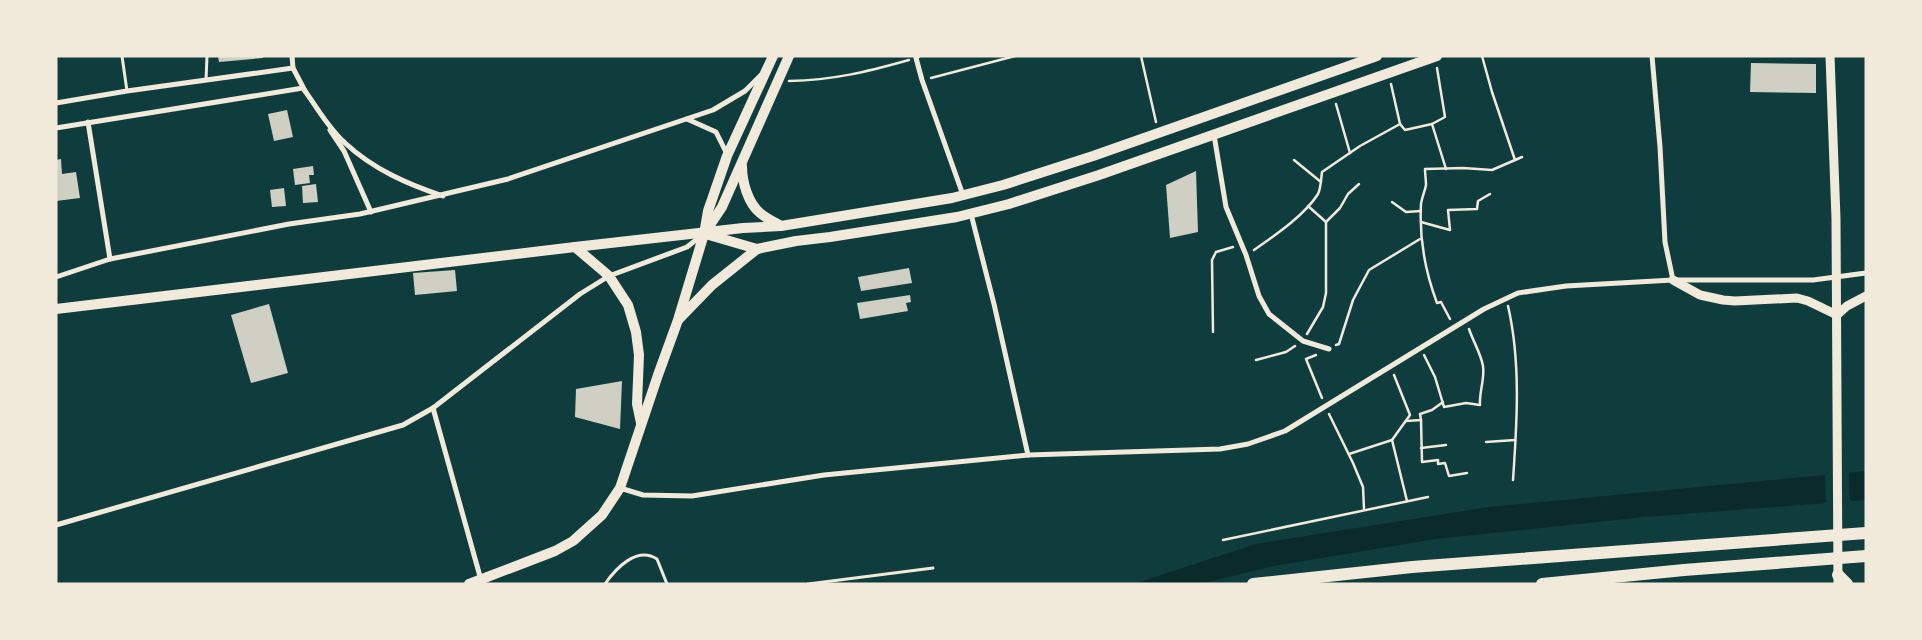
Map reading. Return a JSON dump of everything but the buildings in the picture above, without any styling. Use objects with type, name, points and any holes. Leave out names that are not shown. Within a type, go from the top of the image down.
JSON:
[{"type":"highway","points":[[1253,584],[1412,567],[1866,533]]},
{"type":"highway","points":[[1542,584],[1684,570],[1866,556]]},
{"type":"main road","points":[[469,584],[555,550],[572,541],[602,514],[620,488],[678,320],[704,234],[708,210],[727,156],[773,56]]},
{"type":"main road","points":[[704,234],[722,207],[789,56]]},
{"type":"main road","points":[[56,309],[575,247],[704,234],[743,228],[781,226],[964,195],[1041,173],[1377,56]]},
{"type":"main road","points":[[678,320],[712,285],[757,249],[796,241],[830,238],[971,214],[1056,189],[1436,57]]},
{"type":"main road","points":[[742,161],[742,177],[751,201],[760,213],[781,226]]},
{"type":"main road","points":[[704,234],[757,249]]},
{"type":"main road","points":[[575,247],[609,276],[628,304],[636,332],[639,377],[637,404],[641,424]]},
{"type":"street","points":[[292,56],[293,68],[304,90],[344,151],[371,212]]},
{"type":"street","points":[[1652,56],[1660,147],[1665,242],[1673,280]]},
{"type":"street","points":[[1830,56],[1836,219],[1841,581]]},
{"type":"street","points":[[917,57],[922,80],[964,195]]},
{"type":"street","points":[[56,103],[293,68]]},
{"type":"street","points":[[56,277],[110,259],[289,224],[371,212],[508,179],[714,110],[745,90],[767,70]]},
{"type":"street","points":[[56,128],[304,90]]},
{"type":"street","points":[[304,90],[344,143],[391,176],[443,196]]},
{"type":"street","points":[[686,119],[716,132],[727,156]]},
{"type":"street","points":[[88,122],[110,259]]},
{"type":"street","points":[[1214,135],[1226,207],[1240,245],[1246,255],[1259,296],[1269,314],[1303,341],[1329,349]]},
{"type":"street","points":[[971,214],[1028,455]]},
{"type":"street","points":[[56,525],[403,425],[433,408],[580,294],[609,276],[687,247],[704,234]]},
{"type":"street","points":[[620,488],[643,495],[692,496],[824,475],[1028,455],[1220,449],[1248,444],[1285,431],[1466,320],[1518,293],[1566,286],[1673,280],[1813,280],[1866,273]]},
{"type":"street","points":[[1673,280],[1700,294],[1735,301],[1797,298],[1808,301],[1837,315]]},
{"type":"street","points":[[1837,315],[1847,306],[1866,296]]},
{"type":"street","points":[[433,408],[481,580]]},
{"type":"lane","points":[[122,56],[127,91]]},
{"type":"lane","points":[[206,80],[207,56]]},
{"type":"lane","points":[[605,584],[619,566],[637,555],[645,553],[657,559],[667,584]]},
{"type":"lane","points":[[808,584],[933,568]]},
{"type":"path","points":[[922,80],[1015,56]]},
{"type":"path","points":[[1142,56],[1154,118],[1159,133]]},
{"type":"path","points":[[1482,56],[1515,160]]},
{"type":"path","points":[[778,82],[821,80],[856,74],[917,57]]},
{"type":"path","points":[[1388,73],[1400,124],[1406,130],[1432,124],[1444,117],[1436,57]]},
{"type":"path","points":[[1333,93],[1350,153]]},
{"type":"path","points":[[1246,255],[1279,233],[1308,206],[1319,193],[1322,172],[1350,153],[1400,124]]},
{"type":"path","points":[[1432,124],[1446,169]]},
{"type":"path","points":[[1454,328],[1440,302],[1437,303],[1430,284],[1420,238],[1421,202],[1426,185],[1425,169],[1492,170],[1522,157]]},
{"type":"path","points":[[1294,160],[1321,182]]},
{"type":"path","points":[[1256,360],[1286,352],[1303,341],[1323,307],[1326,293],[1326,222],[1340,208],[1348,194],[1359,184]]},
{"type":"path","points":[[1421,222],[1450,230],[1448,210],[1477,209],[1478,201],[1490,194]]},
{"type":"path","points":[[1392,202],[1406,212],[1421,211]]},
{"type":"path","points":[[1308,206],[1326,222]]},
{"type":"path","points":[[1364,509],[1363,487],[1306,359],[1340,344],[1353,300],[1369,270],[1420,238]]},
{"type":"path","points":[[1213,332],[1212,260],[1216,252],[1240,245]]},
{"type":"path","points":[[1506,298],[1512,324],[1516,370],[1514,480]]},
{"type":"path","points":[[1421,348],[1435,377],[1444,407],[1466,403],[1480,405],[1483,366],[1466,320]]},
{"type":"path","points":[[1349,454],[1392,440],[1410,415],[1391,367]]},
{"type":"path","points":[[1443,402],[1432,410],[1420,414],[1422,462],[1438,460],[1438,464],[1445,463],[1449,476],[1467,473]]},
{"type":"path","points":[[1406,421],[1421,420]]},
{"type":"path","points":[[1392,440],[1407,501]]},
{"type":"path","points":[[1486,442],[1515,440]]},
{"type":"path","points":[[1421,448],[1446,445]]},
{"type":"path","points":[[1223,540],[1428,497]]},
{"type":"water","points":[[1866,471],[1866,500],[1644,517],[1435,539],[1273,566],[1200,584],[1134,584],[1256,544],[1489,507]]},
{"type":"pier","points":[[1849,470],[1850,504],[1826,506],[1825,473]]}]
